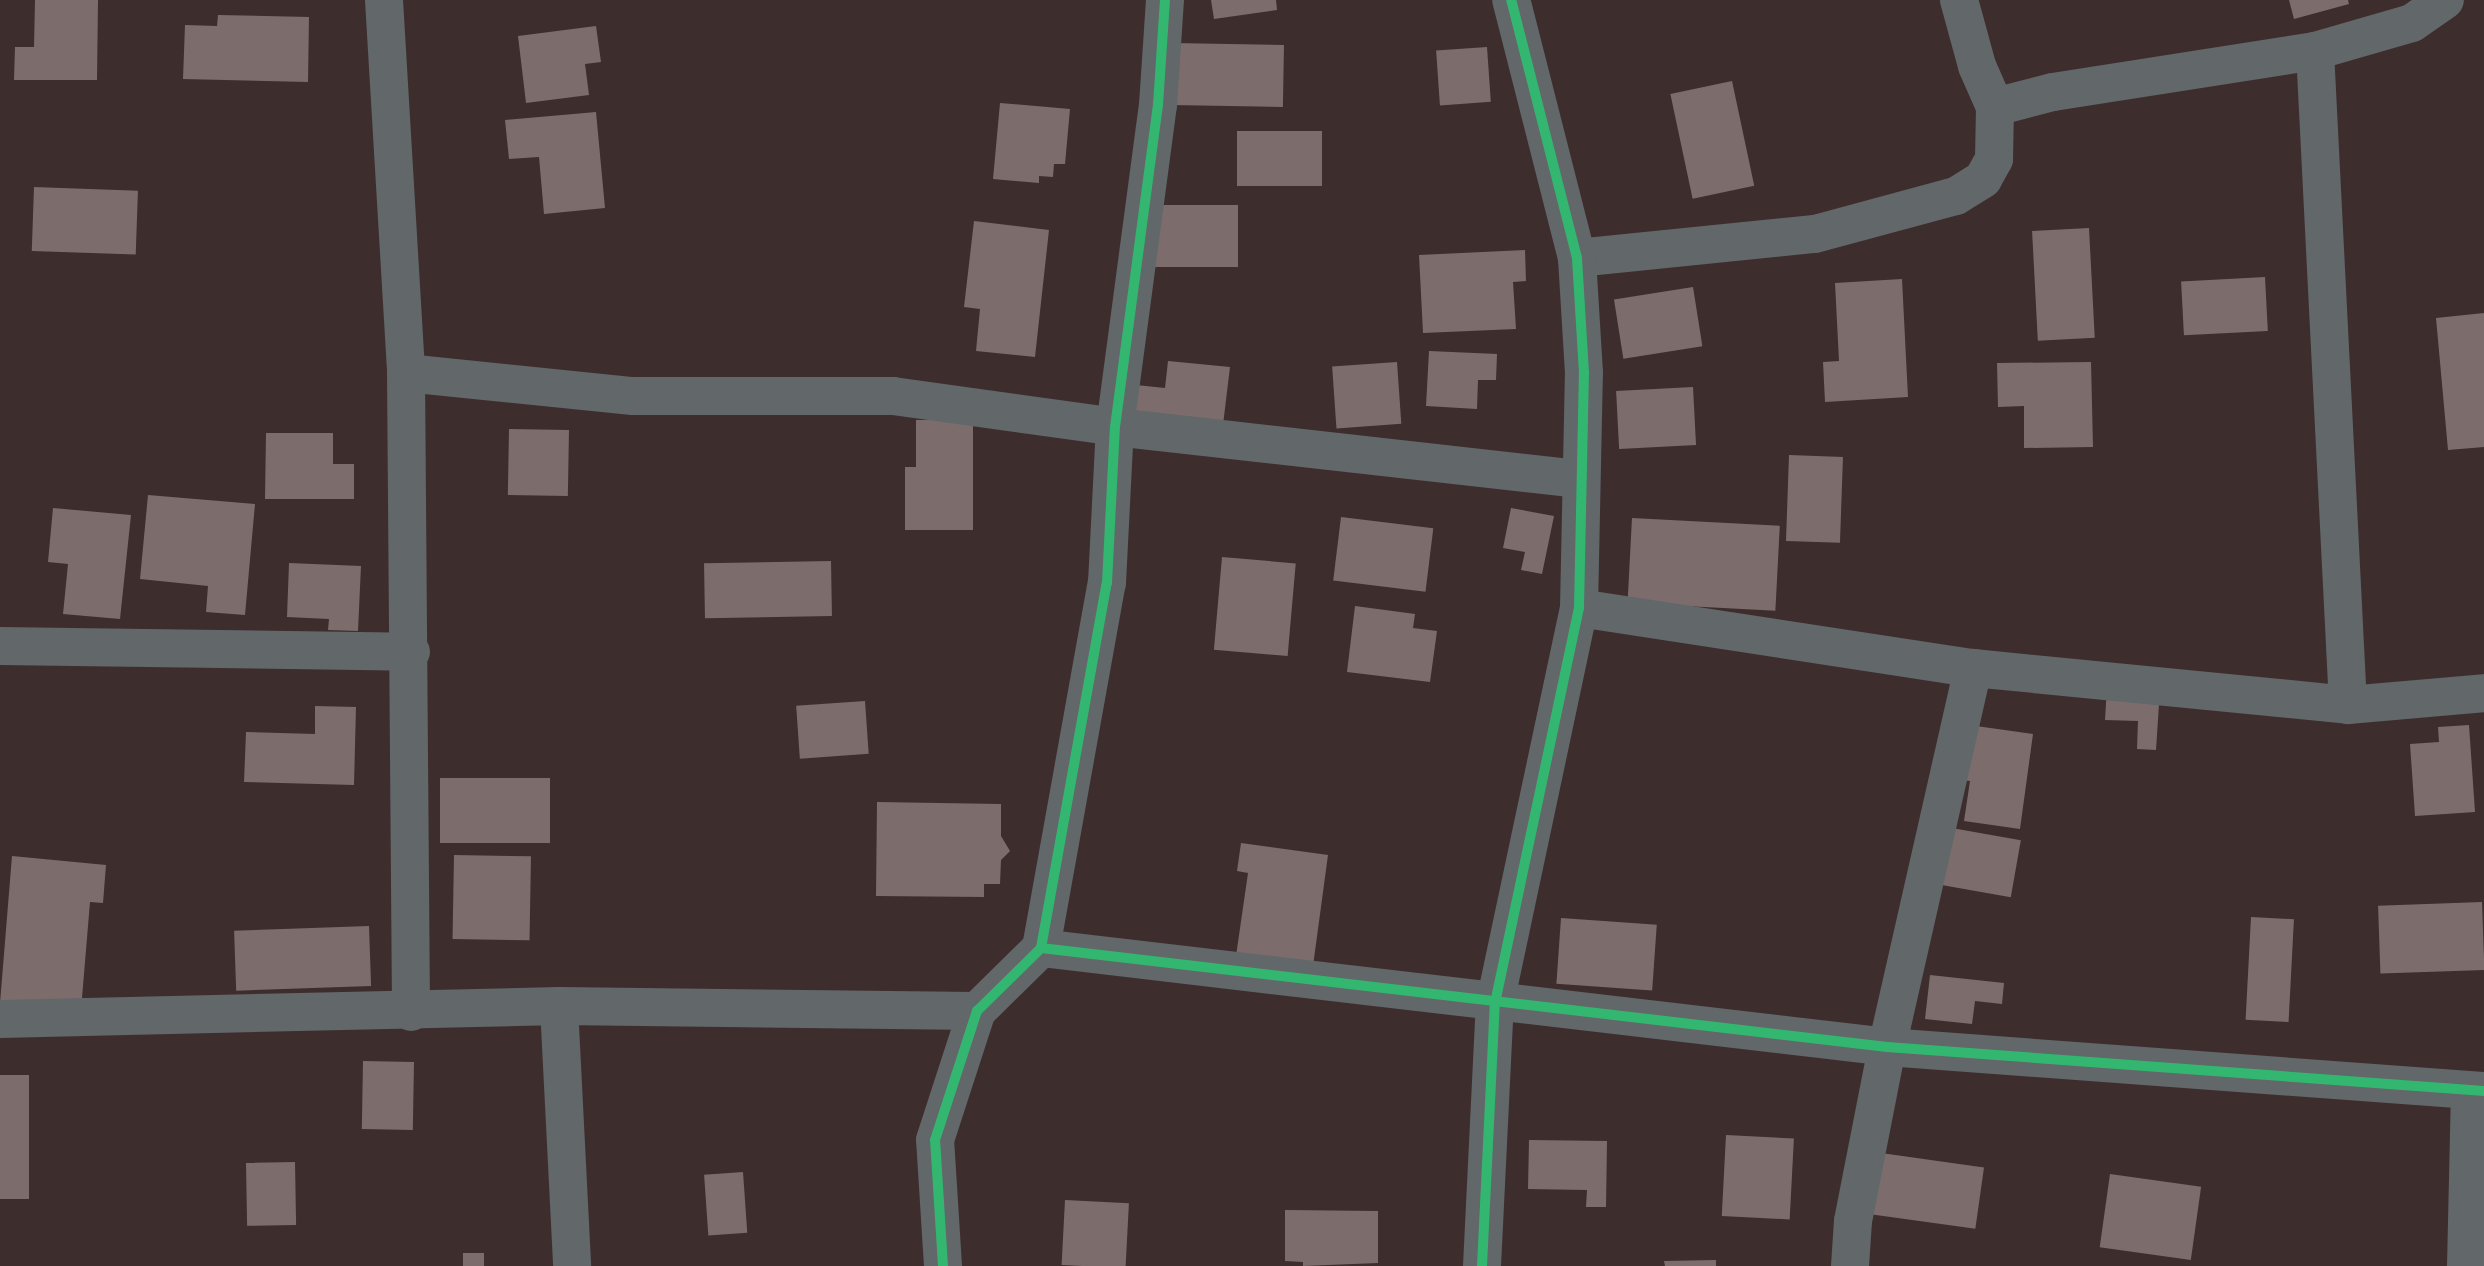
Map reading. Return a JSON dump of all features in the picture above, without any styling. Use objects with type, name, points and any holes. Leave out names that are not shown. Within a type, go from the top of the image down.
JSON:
[{"type":"street","points":[[384,0],[406,373],[411,652],[411,1012]]},
{"type":"street","points":[[943,1266],[935,1140],[977,1011],[1041,948],[1107,583],[1115,428],[1158,105],[1165,0]]},
{"type":"street","points":[[1482,1266],[1496,1003],[1579,608],[1584,373],[1577,258],[1511,0]]},
{"type":"street","points":[[1577,258],[1815,234],[1956,196],[1983,179],[1994,159],[1995,107],[1977,66],[1959,0]]},
{"type":"street","points":[[1995,107],[2053,92],[2315,51],[2412,23],[2445,0]]},
{"type":"street","points":[[2315,51],[2348,705]]},
{"type":"street","points":[[406,373],[633,396],[893,396],[1115,428],[1580,479]]},
{"type":"street","points":[[1579,608],[1973,668],[2348,705],[2484,693]]},
{"type":"street","points":[[0,646],[411,652]]},
{"type":"street","points":[[1850,1266],[1853,1221],[1887,1047],[1973,668]]},
{"type":"street","points":[[1041,948],[1887,1047],[2477,1091],[2466,1266]]},
{"type":"street","points":[[0,1019],[411,1012],[559,1006],[977,1011]]},
{"type":"street","points":[[559,1006],[572,1266]]},
{"type":"building","points":[[35,0],[98,0],[97,80],[14,80],[15,47],[34,47]]},
{"type":"building","points":[[1211,0],[1276,0],[1277,10],[1214,19]]},
{"type":"building","points":[[2289,0],[2348,0],[2349,4],[2294,19]]},
{"type":"building","points":[[218,15],[309,17],[308,82],[183,79],[185,25],[217,26]]},
{"type":"building","points":[[596,26],[601,62],[585,64],[589,95],[526,103],[518,36]]},
{"type":"building","points":[[1172,43],[1284,45],[1283,107],[1171,105]]},
{"type":"building","points":[[1487,47],[1491,102],[1440,105],[1436,51]]},
{"type":"building","points":[[1732,81],[1754,186],[1693,199],[1670,94]]},
{"type":"building","points":[[1000,103],[1070,109],[1065,164],[1054,164],[1053,177],[1039,176],[1039,183],[993,179]]},
{"type":"building","points":[[596,112],[605,208],[544,214],[539,157],[509,159],[505,120]]},
{"type":"building","points":[[1237,131],[1322,131],[1322,186],[1237,186]]},
{"type":"building","points":[[34,187],[138,191],[136,255],[32,251]]},
{"type":"building","points":[[1152,205],[1238,205],[1238,267],[1152,267]]},
{"type":"building","points":[[974,221],[1049,230],[1035,357],[976,351],[980,309],[964,307]]},
{"type":"building","points":[[2089,228],[2095,338],[2038,341],[2032,231]]},
{"type":"building","points":[[1525,250],[1526,281],[1513,282],[1516,329],[1423,333],[1419,255]]},
{"type":"building","points":[[2265,277],[2268,331],[2184,335],[2181,281]]},
{"type":"building","points":[[1902,279],[1908,397],[1825,402],[1823,362],[1839,361],[1835,283]]},
{"type":"building","points":[[1693,287],[1702,346],[1623,359],[1614,300]]},
{"type":"building","points":[[2484,313],[2484,447],[2448,450],[2436,318]]},
{"type":"building","points":[[1429,351],[1497,354],[1496,380],[1478,380],[1477,409],[1426,406]]},
{"type":"building","points":[[1168,361],[1230,367],[1222,433],[1131,423],[1136,385],[1165,388]]},
{"type":"building","points":[[1397,362],[1401,424],[1336,428],[1332,367]]},
{"type":"building","points":[[2091,362],[2093,447],[2024,448],[2024,406],[1998,407],[1997,363]]},
{"type":"building","points":[[1693,387],[1696,445],[1619,449],[1616,391]]},
{"type":"building","points":[[916,420],[973,420],[973,530],[905,530],[905,467],[916,467]]},
{"type":"building","points":[[509,429],[569,430],[568,496],[508,495]]},
{"type":"building","points":[[266,433],[333,433],[333,464],[354,464],[354,499],[265,499]]},
{"type":"building","points":[[1789,455],[1843,457],[1840,543],[1786,541]]},
{"type":"building","points":[[148,495],[255,504],[245,615],[206,612],[208,586],[140,579]]},
{"type":"building","points":[[53,508],[131,515],[120,619],[63,614],[68,564],[48,562]]},
{"type":"building","points":[[1511,508],[1554,516],[1542,574],[1521,570],[1525,552],[1503,548]]},
{"type":"building","points":[[1341,517],[1433,528],[1426,592],[1333,581]]},
{"type":"building","points":[[1632,518],[1780,526],[1775,611],[1628,603]]},
{"type":"building","points":[[1222,557],[1296,563],[1288,656],[1214,650]]},
{"type":"building","points":[[831,561],[832,616],[705,618],[704,563]]},
{"type":"building","points":[[289,563],[361,566],[358,631],[328,630],[329,619],[287,617]]},
{"type":"building","points":[[1355,606],[1415,614],[1413,628],[1437,631],[1430,682],[1347,672]]},
{"type":"building","points":[[2107,687],[2160,689],[2156,750],[2137,749],[2138,721],[2105,720]]},
{"type":"building","points":[[865,701],[869,754],[800,759],[796,706]]},
{"type":"building","points":[[315,706],[356,707],[354,785],[244,782],[246,732],[315,734]]},
{"type":"building","points":[[1969,725],[2033,734],[2020,829],[1964,821],[1970,781],[1961,780]]},
{"type":"building","points":[[2469,725],[2475,812],[2415,816],[2410,744],[2439,742],[2438,727]]},
{"type":"building","points":[[440,778],[550,778],[550,843],[440,843]]},
{"type":"building","points":[[877,802],[1001,804],[1001,836],[1010,851],[1001,860],[1000,884],[984,884],[984,897],[876,896]]},
{"type":"building","points":[[1946,827],[2021,840],[2011,897],[1936,884]]},
{"type":"building","points":[[1241,843],[1328,855],[1313,966],[1236,956],[1248,873],[1237,871]]},
{"type":"building","points":[[454,855],[531,856],[530,940],[453,939]]},
{"type":"building","points":[[12,856],[106,865],[103,903],[90,902],[81,1010],[0,1003]]},
{"type":"building","points":[[2482,902],[2484,970],[2380,974],[2378,906]]},
{"type":"building","points":[[2251,917],[2294,919],[2289,1022],[2246,1020]]},
{"type":"building","points":[[1561,918],[1657,925],[1652,991],[1556,984]]},
{"type":"building","points":[[369,926],[371,986],[236,991],[234,931]]},
{"type":"building","points":[[1930,975],[2004,983],[2002,1004],[1975,1001],[1972,1024],[1925,1019]]},
{"type":"building","points":[[363,1061],[414,1062],[413,1130],[362,1129]]},
{"type":"building","points":[[0,1075],[29,1075],[29,1199],[0,1199]]},
{"type":"building","points":[[1726,1135],[1794,1139],[1790,1219],[1722,1216]]},
{"type":"building","points":[[1529,1140],[1607,1141],[1606,1207],[1586,1207],[1587,1190],[1528,1189]]},
{"type":"building","points":[[1881,1153],[1984,1167],[1975,1229],[1872,1214]]},
{"type":"building","points":[[295,1162],[296,1225],[247,1226],[246,1163]]},
{"type":"building","points":[[743,1172],[747,1233],[708,1236],[704,1175]]},
{"type":"building","points":[[2110,1174],[2201,1187],[2191,1260],[2100,1247]]},
{"type":"building","points":[[1065,1200],[1129,1203],[1126,1266],[1062,1265]]},
{"type":"building","points":[[1285,1210],[1378,1211],[1378,1263],[1303,1266],[1303,1262],[1285,1261]]},
{"type":"building","points":[[463,1253],[484,1253],[484,1266],[463,1266]]},
{"type":"building","points":[[1716,1260],[1716,1266],[1665,1266],[1664,1261]]},
{"type":"cycle path","points":[[943,1266],[935,1140],[977,1011],[1041,948],[1107,583],[1115,427],[1158,105],[1165,0]]},
{"type":"cycle path","points":[[1482,1266],[1495,1003],[1579,608],[1584,373],[1577,258],[1511,0]]},
{"type":"cycle path","points":[[1041,948],[1887,1047],[2484,1091]]}]
